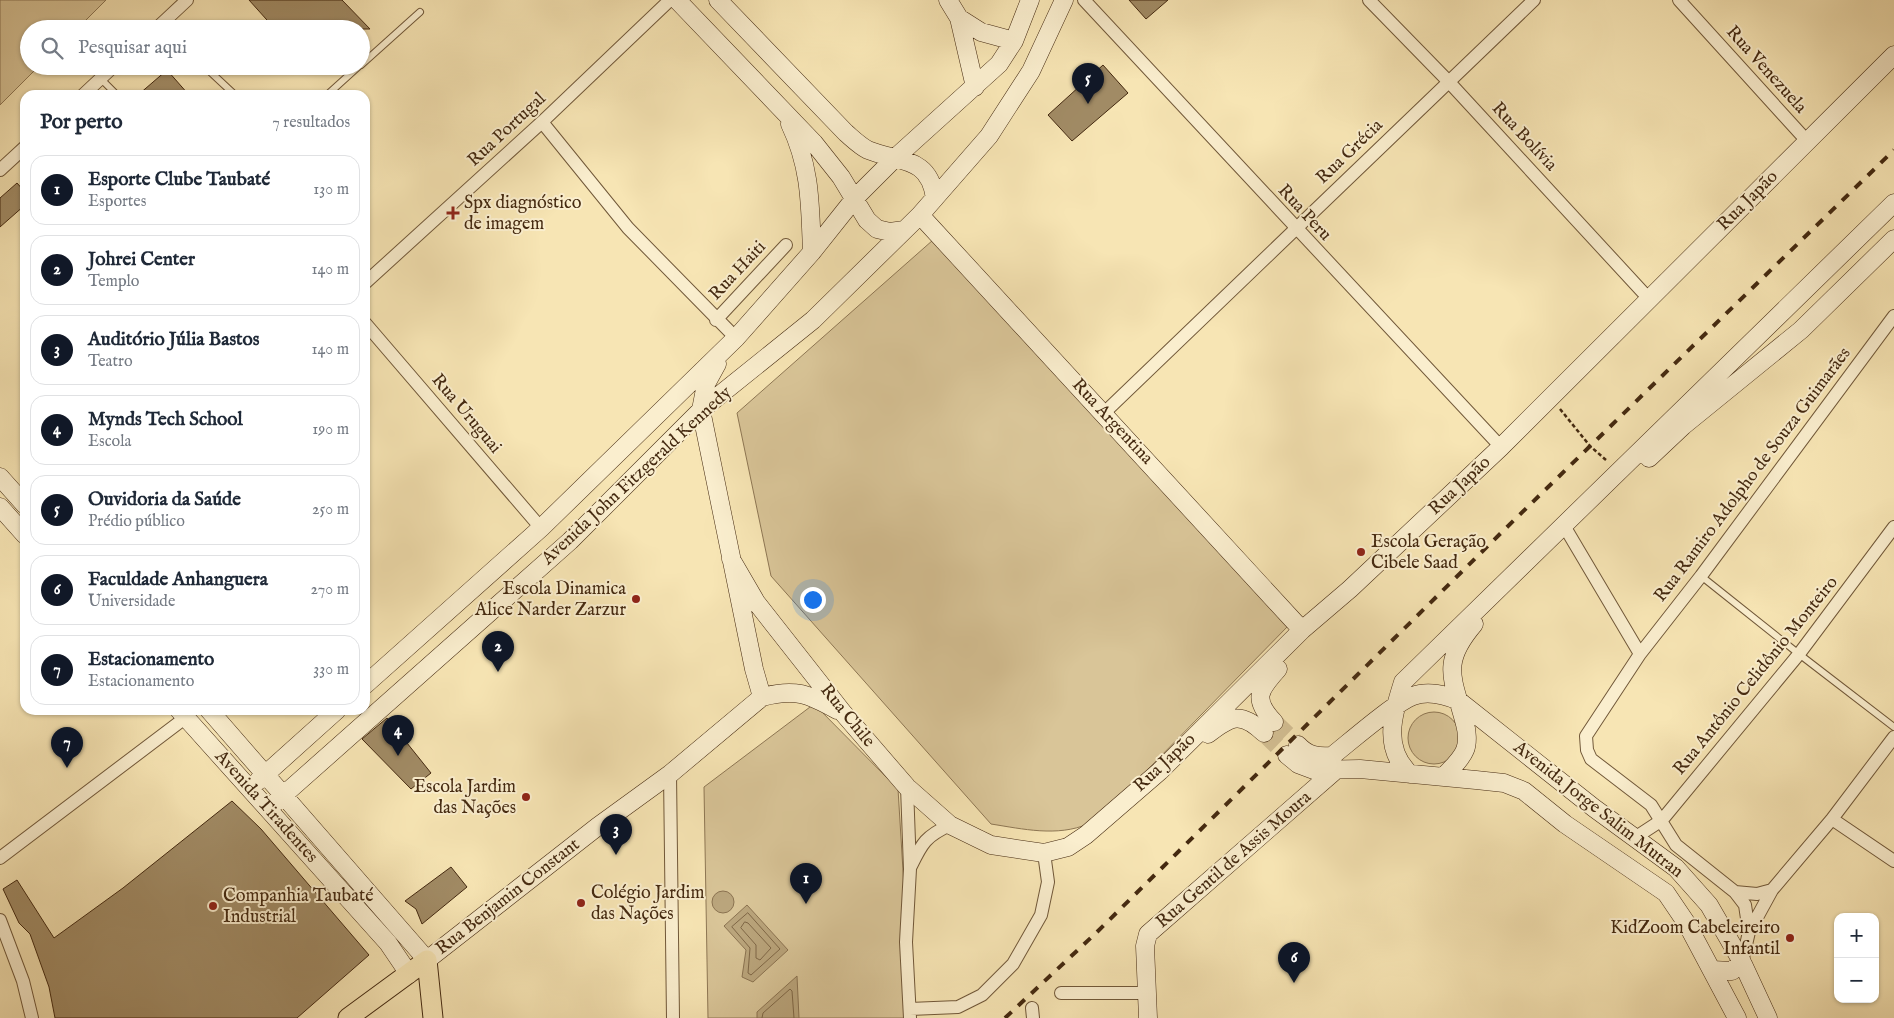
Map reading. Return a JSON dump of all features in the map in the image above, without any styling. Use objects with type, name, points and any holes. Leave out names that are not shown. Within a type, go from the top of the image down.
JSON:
[{"type":"main road","points":[[677,0],[814,143],[855,198],[867,220],[877,229],[890,232],[904,230]]},
{"type":"main road","points":[[718,0],[846,134],[866,149],[915,164],[928,173],[933,184],[935,198]]},
{"type":"main road","points":[[948,0],[959,18],[975,87]]},
{"type":"main road","name":"Avenida John Fitzgerald Kennedy","points":[[370,681],[540,528],[730,344],[812,252],[855,198],[999,64],[1014,41],[1030,0]]},
{"type":"main road","name":"Avenida John Fitzgerald Kennedy","points":[[269,808],[570,541],[701,410],[812,320],[920,215],[990,136],[1032,71],[1064,0]]},
{"type":"main road","points":[[959,18],[981,32],[1014,41]]},
{"type":"main road","name":"Rua Japão","points":[[991,845],[1044,854],[1068,847],[1086,836],[1160,770],[1302,630],[1350,589],[1501,447],[1894,54]]},
{"type":"main road","points":[[784,110],[799,144],[807,171],[812,252]]},
{"type":"main road","points":[[1443,778],[1465,750],[1467,732],[1452,682],[1453,655],[1460,640],[1566,528],[1894,203]]},
{"type":"main road","name":"Rua Argentina","points":[[920,215],[1302,630]]},
{"type":"main road","points":[[1410,774],[1401,766],[1393,746],[1391,722],[1403,682],[1419,664],[1566,528],[1684,426],[1801,330],[1894,239]]},
{"type":"main road","points":[[701,410],[706,384],[730,344]]},
{"type":"main road","name":"Rua Chile","points":[[701,410],[754,669],[762,697]]},
{"type":"main road","points":[[0,477],[20,499]]},
{"type":"main road","points":[[0,506],[20,529]]},
{"type":"main road","name":"Rua Chile","points":[[731,558],[756,602],[844,714],[907,787],[950,825],[991,845]]},
{"type":"main road","points":[[1160,770],[1222,723],[1238,717],[1269,727],[1260,697],[1264,685],[1350,589]]},
{"type":"main road","name":"Rua Benjamin Constant","points":[[348,1018],[409,974],[598,827],[670,774],[762,697],[780,692],[801,692],[844,714]]},
{"type":"main road","name":"Avenida Jorge Salim Mutran","points":[[1737,1018],[1682,917],[1666,893],[1566,824],[1524,790],[1504,783],[1410,774],[1338,769],[1314,770],[1298,764],[1292,750],[1317,757],[1332,756],[1395,707],[1414,696],[1445,695],[1459,701],[1594,808],[1676,868],[1710,905],[1742,962],[1768,1018]]},
{"type":"main road","name":"Avenida Tiradentes","points":[[183,715],[269,808],[388,943],[409,974]]},
{"type":"main road","name":"Avenida Tiradentes","points":[[213,715],[427,960]]},
{"type":"main road","points":[[250,788],[331,715]]},
{"type":"main road","name":"Rua Gentil de Assis Moura","points":[[1148,1018],[1145,946],[1148,934],[1338,769]]},
{"type":"main road","points":[[427,960],[433,1018]]},
{"type":"main road","points":[[1712,970],[1732,971],[1742,962]]},
{"type":"main road","points":[[409,974],[430,988]]},
{"type":"main road","points":[[1751,1018],[1758,1018]]},
{"type":"street","points":[[167,20],[187,0]]},
{"type":"street","name":"Rua Portugal","points":[[370,279],[542,122],[670,0]]},
{"type":"street","name":"Rua Peru","points":[[1084,0],[1501,447]]},
{"type":"street","name":"Rua Bolívia","points":[[1370,0],[1449,82],[1650,300]]},
{"type":"street","name":"Rua Grécia","points":[[1104,413],[1534,0]]},
{"type":"street","name":"Rua Venezuela","points":[[1679,0],[1807,141]]},
{"type":"street","points":[[89,90],[105,75]]},
{"type":"street","points":[[542,122],[628,228],[716,320],[730,344]]},
{"type":"street","points":[[0,170],[20,152]]},
{"type":"street","name":"Rua Haiti","points":[[716,320],[786,245]]},
{"type":"street","name":"Rua Ramiro Adolpho de Souza Guimarães","points":[[1736,892],[1676,845],[1651,805],[1591,759],[1587,750],[1586,736],[1640,654],[1701,576],[1894,316]]},
{"type":"street","name":"Rua Uruguai","points":[[370,329],[540,528]]},
{"type":"street","name":"Rua Antônio Celidônio Monteiro","points":[[1636,837],[1662,820],[1799,654],[1894,527]]},
{"type":"street","points":[[1566,528],[1640,654]]},
{"type":"street","points":[[0,858],[181,715]]},
{"type":"street","points":[[1742,962],[1749,932],[1772,890],[1832,819],[1894,737]]},
{"type":"street","points":[[670,774],[673,1018]]},
{"type":"street","points":[[907,787],[910,869],[906,942],[910,1014],[958,1007],[982,995],[1012,964],[1042,915],[1048,882],[1044,854]]},
{"type":"street","points":[[1832,819],[1894,861]]},
{"type":"street","points":[[910,869],[923,842],[934,832],[950,825]]},
{"type":"street","points":[[1736,892],[1757,894],[1772,890]]},
{"type":"street","points":[[1736,892],[1744,905],[1749,932]]},
{"type":"street","points":[[0,920],[23,981],[32,1018]]},
{"type":"street","points":[[1060,994],[1148,993]]},
{"type":"lane","points":[[370,56],[420,12]]},
{"type":"lane","points":[[214,75],[230,90]]},
{"type":"lane","points":[[332,90],[349,75]]},
{"type":"lane","points":[[101,79],[111,90]]},
{"type":"lane","points":[[1701,576],[1894,726]]},
{"type":"path","points":[[1551,398],[1604,461],[1612,455]]},
{"type":"shaded area","points":[[0,0],[106,0],[86,20],[20,20],[20,75],[30,75],[0,105]]},
{"type":"shaded area","points":[[933,240],[1289,625],[1113,805],[1098,818],[1076,828],[1040,831],[991,824],[771,576],[737,413]]},
{"type":"shaded area","points":[[814,704],[898,789],[912,1018],[708,1018],[704,787]]},
{"type":"shaded area","points":[[1434,712],[1444,714],[1452,720],[1458,728],[1460,738],[1458,748],[1452,756],[1444,762],[1434,764],[1424,762],[1416,756],[1410,748],[1408,738],[1410,728],[1416,720],[1424,714]]},
{"type":"water","points":[[723,891],[731,894],[734,902],[731,910],[723,913],[715,910],[712,902],[715,894]]},
{"type":"water","points":[[747,905],[788,950],[753,982],[742,977],[746,950],[724,926]]},
{"type":"water","points":[[797,976],[799,1018],[757,1018],[757,1012]]},
{"type":"building","points":[[249,0],[342,0],[361,20],[267,20]]},
{"type":"building","points":[[1129,0],[1168,0],[1146,19]]},
{"type":"building","points":[[1103,65],[1128,93],[1072,141],[1048,115]]},
{"type":"building","points":[[161,75],[171,75],[185,90],[144,90]]},
{"type":"building","points":[[17,183],[20,186],[20,209],[0,227],[0,198]]},
{"type":"building","points":[[387,718],[431,773],[411,789],[362,739]]},
{"type":"building","name":"Companhia Taubaté Industrial","points":[[232,801],[261,829],[369,955],[297,1018],[55,1018],[49,987],[30,934],[19,923],[3,889],[17,880],[54,938],[123,888]]},
{"type":"building","points":[[451,867],[467,887],[422,924],[416,909],[405,901]]},
{"type":"tunnel","points":[[1274,722],[1298,745]]},
{"type":"tunnel","points":[[1264,733],[1287,755]]},
{"type":"railway","points":[[1005,1018],[1096,933],[1505,529],[1894,150]]},
{"type":"place","name":"Ouvidoria da Saúde","points":[[1088,104]]},
{"type":"place","name":"Spx diagnóstico de imagem","points":[[453,213]]},
{"type":"place","name":"Escola Geração Cibele Saad","points":[[1361,552]]},
{"type":"place","name":"Escola Dinamica Alice Narder Zarzur","points":[[636,599]]},
{"type":"place","name":"Johrei Center","points":[[498,672]]},
{"type":"place","name":"Mynds Tech School","points":[[398,756]]},
{"type":"place","name":"Estacionamento","points":[[67,768]]},
{"type":"place","name":"Escola Jardim das Nações","points":[[526,797]]},
{"type":"place","name":"Auditório Júlia Bastos","points":[[616,855]]},
{"type":"place","name":"Colégio Jardim das Nações","points":[[581,903]]},
{"type":"place","name":"Esporte Clube Taubaté","points":[[806,904]]},
{"type":"place","name":"Companhia Taubaté Industrial","points":[[213,906]]},
{"type":"place","name":"KidZoom Cabeleireiro Infantil","points":[[1790,938]]},
{"type":"place","name":"Faculdade Anhanguera","points":[[1294,983]]}]
